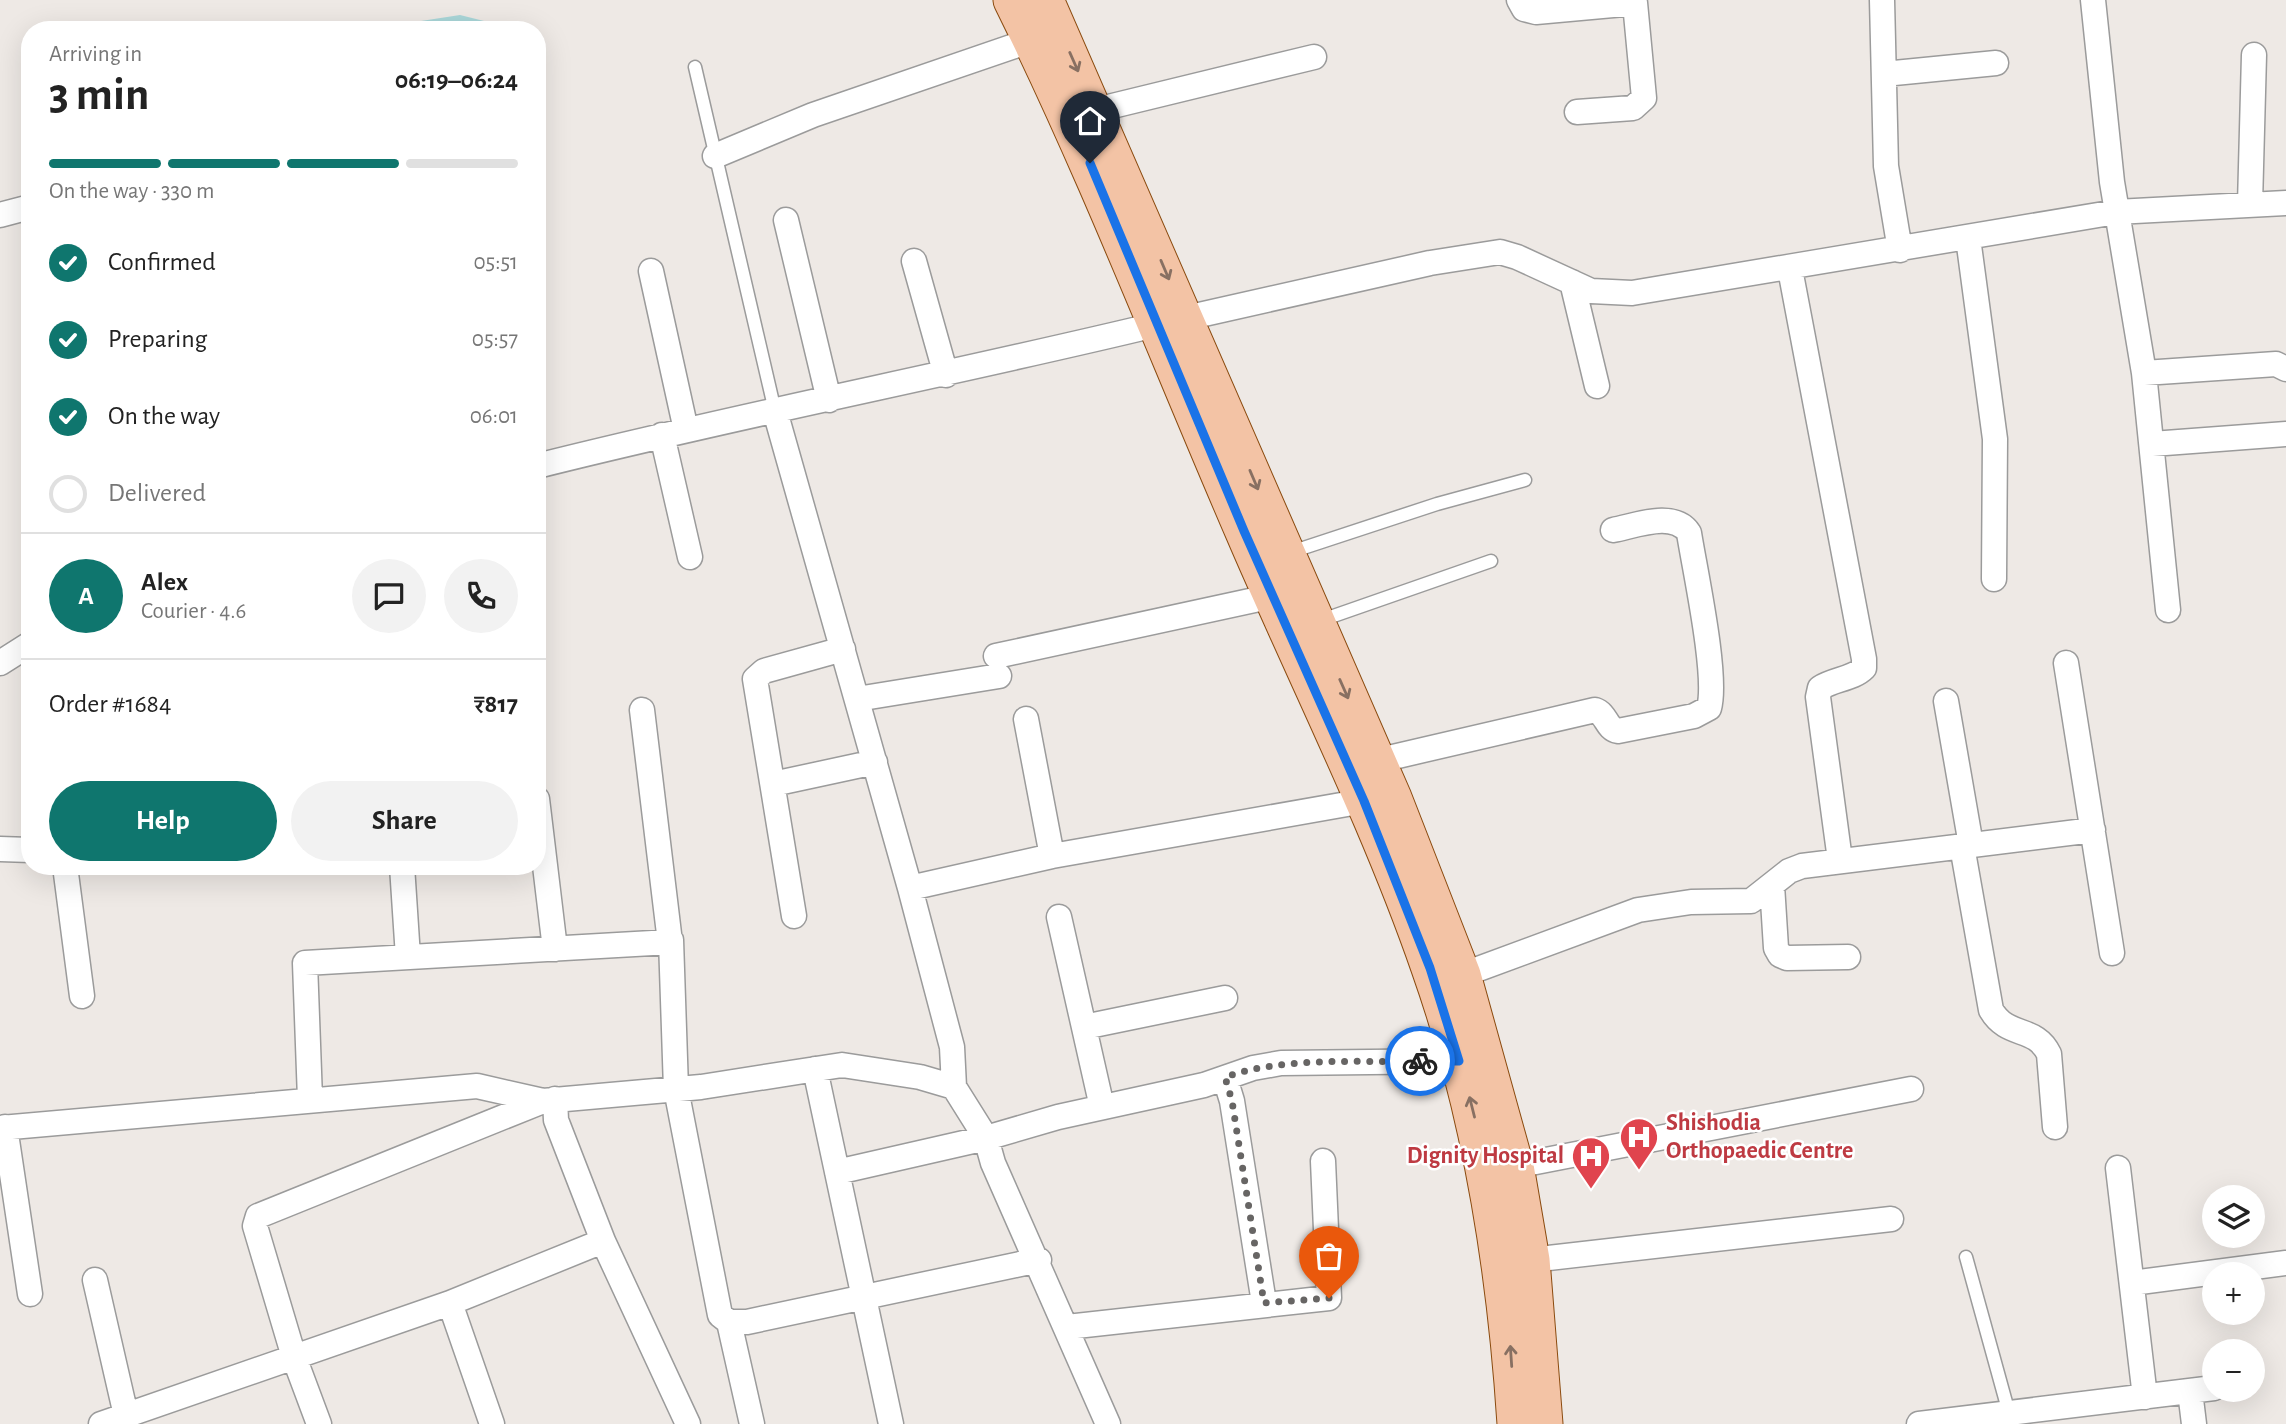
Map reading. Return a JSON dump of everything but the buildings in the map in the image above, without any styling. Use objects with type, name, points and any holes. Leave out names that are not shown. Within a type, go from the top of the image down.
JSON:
[{"type":"main road","points":[[1012,0],[1285,554],[1419,861],[1462,975],[1515,1166],[1531,1260],[1544,1424]]},
{"type":"main road","points":[[1045,0],[1096,110],[1273,596],[1364,801],[1430,968],[1473,1113],[1496,1229],[1511,1345],[1516,1424]]},
{"type":"street","points":[[1519,0],[1524,9],[1536,12],[1640,1],[1644,99],[1633,108],[1577,112]]},
{"type":"street","points":[[1882,0],[1886,166],[1900,250]]},
{"type":"street","points":[[2093,0],[2116,212],[2144,373],[2168,610]]},
{"type":"street","points":[[715,156],[813,115],[1032,40]]},
{"type":"street","points":[[2250,204],[2254,55]]},
{"type":"street","points":[[1096,110],[1314,57]]},
{"type":"street","points":[[1884,74],[1996,63]]},
{"type":"street","points":[[546,464],[1430,263],[1500,252],[1517,257],[1591,291],[1632,293],[1790,269],[2116,212],[2286,203]]},
{"type":"street","points":[[0,215],[21,209]]},
{"type":"street","points":[[786,220],[829,400]]},
{"type":"street","points":[[1968,238],[1995,439],[1994,579]]},
{"type":"street","points":[[914,261],[946,375]]},
{"type":"street","points":[[1790,269],[1864,659],[1864,668],[1858,674],[1829,682],[1820,688],[1818,697],[1840,860]]},
{"type":"street","points":[[651,271],[690,557]]},
{"type":"street","points":[[1572,282],[1597,386]]},
{"type":"street","points":[[2144,373],[2276,364],[2286,369]]},
{"type":"street","points":[[775,411],[910,888],[952,1047],[954,1087],[986,1138],[993,1163],[1039,1260],[1108,1424]]},
{"type":"street","points":[[2152,444],[2286,434]]},
{"type":"street","points":[[1376,761],[1595,710],[1602,713],[1611,729],[1618,731],[1694,716],[1709,708],[1712,697],[1710,670],[1689,533],[1684,526],[1667,520],[1613,530]]},
{"type":"street","points":[[857,699],[1273,596]]},
{"type":"street","points":[[794,916],[755,679],[764,671],[842,649]]},
{"type":"street","points":[[0,663],[21,650]]},
{"type":"street","points":[[2066,663],[2112,953]]},
{"type":"street","points":[[1946,701],[1990,1010],[2006,1028],[2036,1037],[2044,1045],[2049,1054],[2055,1126]]},
{"type":"street","points":[[642,710],[671,940],[676,1089],[720,1315],[729,1322],[752,1424]]},
{"type":"street","points":[[1026,719],[1052,856]]},
{"type":"street","points":[[773,784],[874,762]]},
{"type":"street","points":[[910,888],[1052,856],[1364,801]]},
{"type":"street","points":[[1462,975],[1638,910],[1691,902],[1751,901],[1789,871],[1840,860],[2093,830]]},
{"type":"street","points":[[0,849],[21,850]]},
{"type":"street","points":[[546,874],[555,950]]},
{"type":"street","points":[[66,875],[82,996]]},
{"type":"street","points":[[403,875],[408,957]]},
{"type":"street","points":[[1772,885],[1776,948],[1780,955],[1787,958],[1849,957]]},
{"type":"street","points":[[1059,917],[1102,1107]]},
{"type":"street","points":[[310,1099],[305,963],[667,944],[671,940]]},
{"type":"street","points":[[1084,1027],[1225,998]]},
{"type":"street","points":[[836,1172],[1204,1085],[1253,1068],[1281,1063],[1459,1061]]},
{"type":"street","points":[[30,1294],[2,1128],[477,1086],[549,1100],[676,1089],[842,1065],[920,1077],[954,1087]]},
{"type":"street","points":[[815,1069],[891,1424]]},
{"type":"street","points":[[1225,1077],[1232,1101],[1264,1303]]},
{"type":"street","points":[[1515,1166],[1911,1089]]},
{"type":"street","points":[[549,1100],[603,1241],[688,1424]]},
{"type":"street","points":[[318,1424],[294,1357],[255,1226],[258,1216],[549,1100]]},
{"type":"street","points":[[1067,1328],[1264,1303],[1325,1300],[1331,1296],[1324,1161]]},
{"type":"street","points":[[2118,1168],[2146,1397]]},
{"type":"street","points":[[1531,1260],[1891,1219]]},
{"type":"street","points":[[101,1424],[127,1419],[450,1303],[603,1241]]},
{"type":"street","points":[[729,1322],[747,1321],[1039,1260]]},
{"type":"street","points":[[2132,1283],[2286,1263]]},
{"type":"street","points":[[95,1280],[127,1419]]},
{"type":"street","points":[[450,1303],[492,1424]]},
{"type":"street","points":[[1919,1424],[2008,1413],[2037,1417],[2146,1397],[2202,1390],[2194,1424]]},
{"type":"lane","points":[[695,67],[775,411]]},
{"type":"lane","points":[[1285,554],[1525,480]]},
{"type":"lane","points":[[1315,623],[1491,561]]},
{"type":"lane","points":[[1966,1257],[2008,1413]]},
{"type":"water","points":[[460,15],[484,21],[421,21]]},
{"type":"way so far","points":[[1329,1298],[1264,1303],[1232,1101],[1225,1077],[1281,1063],[1420,1061]]},
{"type":"place","name":"Shishodia Orthopaedic Centre","points":[[1639,1171]]},
{"type":"place","name":"Dignity Hospital","points":[[1591,1190]]},
{"type":"route","points":[[1090,163],[1244,531],[1364,801],[1430,968],[1459,1061],[1420,1061]]}]
